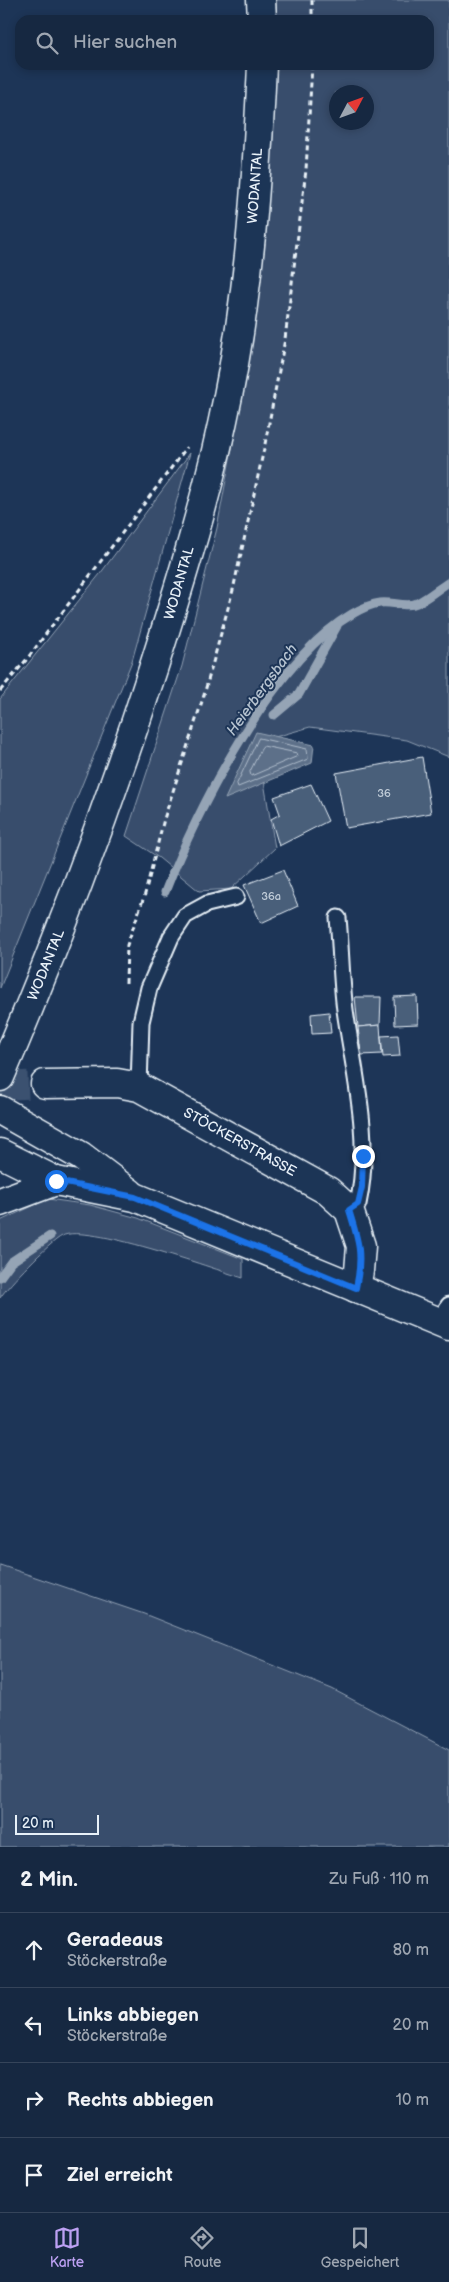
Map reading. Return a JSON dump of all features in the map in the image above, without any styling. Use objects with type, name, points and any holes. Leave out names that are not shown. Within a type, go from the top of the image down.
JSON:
[{"type":"street","points":[[262,0],[262,15]]},
{"type":"street","name":"WODANTAL","points":[[0,1077],[42,979],[118,776],[180,586],[204,496],[228,396],[241,317],[256,198],[262,70]]},
{"type":"street","name":"STÖCKERSTRASSE","points":[[45,1084],[116,1083],[139,1087],[328,1190],[349,1210],[361,1246],[360,1271],[356,1288]]},
{"type":"street","points":[[0,1110],[81,1156],[135,1197]]},
{"type":"street","points":[[0,1153],[56,1181],[135,1197],[356,1288],[446,1317]]},
{"type":"street","points":[[0,1202],[56,1181]]},
{"type":"lane","points":[[139,1087],[141,1022],[149,988],[171,937],[185,916],[207,904],[236,897]]},
{"type":"lane","points":[[338,918],[345,1009],[356,1067],[363,1156],[362,1187],[358,1204],[349,1210]]},
{"type":"path","points":[[312,0],[312,15]]},
{"type":"path","points":[[126,992],[127,945],[145,894],[164,819],[204,695],[231,599],[265,444],[288,320],[306,170],[312,70]]},
{"type":"path","points":[[0,691],[27,659],[189,444]]},
{"type":"shaded area","points":[[276,0],[449,0],[449,757],[407,740],[310,727],[261,741],[265,788],[275,848],[231,889],[199,891],[159,858],[126,836],[182,666],[217,528],[254,332],[274,70],[434,70],[434,15],[276,15]]},
{"type":"shaded area","points":[[190,453],[132,661],[0,988],[0,699],[100,574]]},
{"type":"shaded area","points":[[48,1199],[90,1205],[138,1218],[243,1259],[243,1278],[150,1248],[96,1236],[76,1234],[62,1236],[56,1240],[39,1255],[0,1298],[0,1221]]},
{"type":"shaded area","points":[[0,1565],[144,1614],[332,1689],[449,1750],[449,1847],[0,1847]]},
{"type":"water","points":[[256,732],[314,745],[312,763],[225,799]]},
{"type":"building","points":[[422,757],[431,813],[346,828],[336,773]]},
{"type":"building","points":[[311,784],[328,821],[279,846],[271,819],[280,814],[274,797]]},
{"type":"building","points":[[283,870],[298,906],[261,923],[244,885]]},
{"type":"building","points":[[417,996],[418,1024],[395,1025],[394,997]]},
{"type":"building","points":[[355,997],[381,997],[380,1025],[358,1027]]},
{"type":"building","points":[[329,1012],[331,1033],[312,1034],[311,1014]]},
{"type":"building","points":[[380,1025],[382,1054],[361,1055],[358,1027]]},
{"type":"building","points":[[398,1035],[400,1056],[383,1057],[381,1036]]},
{"type":"waterway","name":"Heierbergsbach","points":[[165,892],[179,858],[218,779],[241,739],[267,700],[294,665],[323,635],[355,612],[380,603],[404,605],[417,603],[449,582]]},
{"type":"waterway","points":[[274,715],[299,694],[337,626]]},
{"type":"waterway","points":[[0,1277],[11,1262],[50,1236]]},
{"type":"tunnel","points":[[0,1086],[45,1084]]},
{"type":"route","points":[[56,1181],[135,1197],[356,1288],[360,1271],[361,1246],[349,1210],[358,1204],[362,1187],[363,1156]]}]
